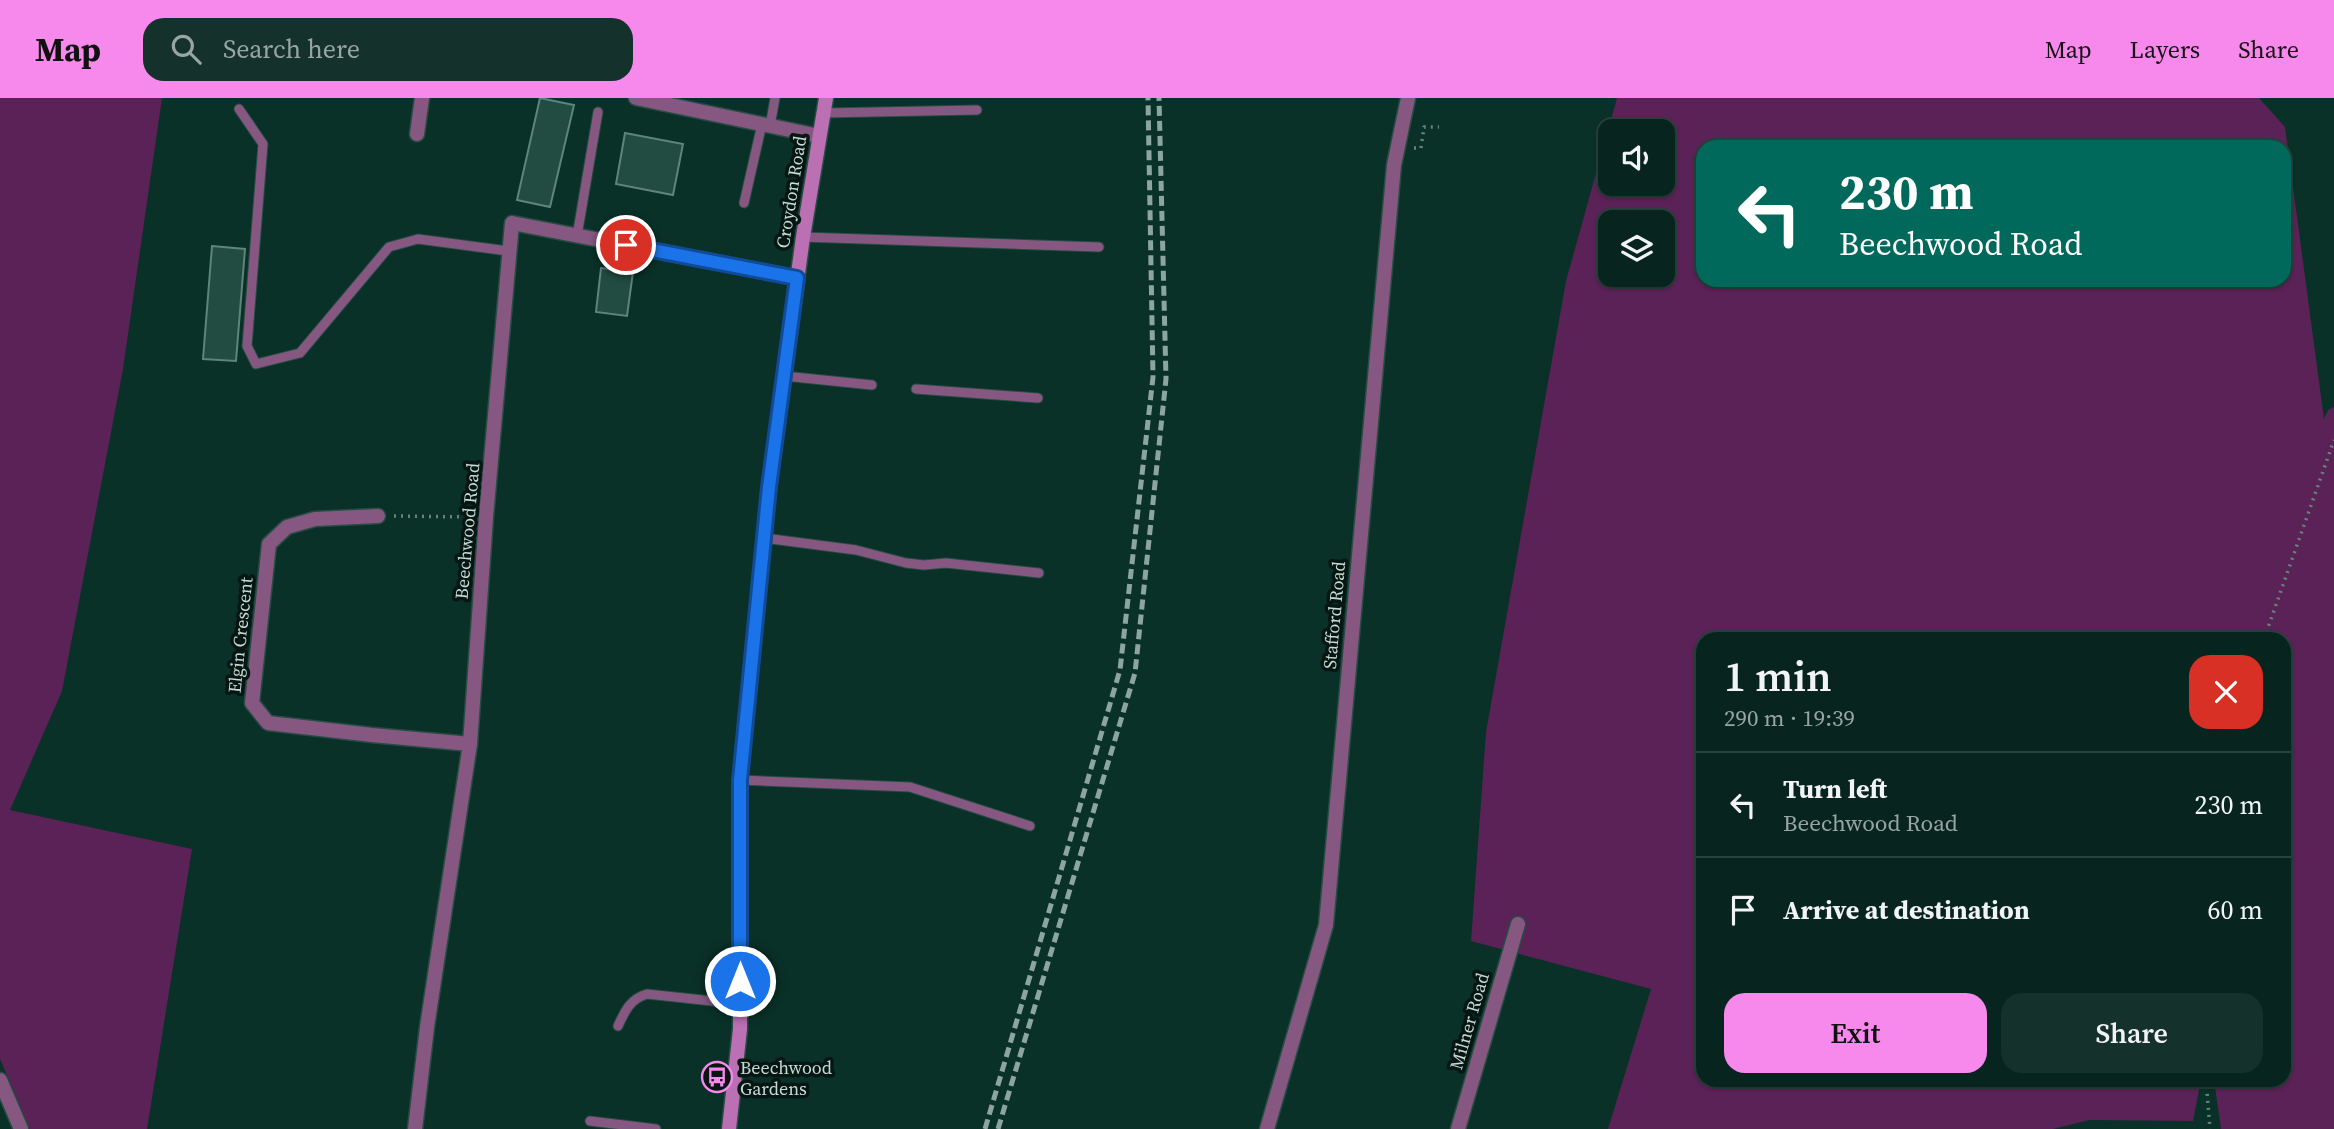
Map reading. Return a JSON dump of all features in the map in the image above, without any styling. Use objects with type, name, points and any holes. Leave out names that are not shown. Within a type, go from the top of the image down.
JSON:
[{"type":"main road","name":"Croydon Road","points":[[729,1129],[735,1093],[740,1004],[740,780],[764,538],[784,376],[825,98]]},
{"type":"street","points":[[417,134],[422,98]]},
{"type":"street","points":[[636,98],[820,136]]},
{"type":"street","name":"Stafford Road","points":[[1267,1129],[1326,925],[1390,206],[1408,98]]},
{"type":"street","name":"Beechwood Road","points":[[415,1129],[427,1027],[470,744],[486,517],[512,223],[797,278]]},
{"type":"street","name":"Elgin Crescent","points":[[378,516],[316,519],[287,527],[269,544],[252,703],[268,723],[372,736],[470,744]]},
{"type":"street","name":"Milner Road","points":[[1458,1129],[1518,924]]},
{"type":"street","points":[[0,1080],[21,1129]]},
{"type":"lane","points":[[744,203],[775,98]]},
{"type":"lane","points":[[239,110],[263,144],[247,346],[256,364],[300,352],[389,247],[418,239],[508,251]]},
{"type":"lane","points":[[823,113],[977,110]]},
{"type":"lane","points":[[577,236],[598,112]]},
{"type":"lane","points":[[803,237],[1100,247]]},
{"type":"lane","points":[[784,376],[872,385]]},
{"type":"lane","points":[[916,388],[1038,398]]},
{"type":"lane","points":[[764,538],[856,550],[906,563],[947,563],[1039,573]]},
{"type":"lane","points":[[740,780],[910,787],[1030,826]]},
{"type":"lane","points":[[618,1026],[630,1003],[636,997],[647,994],[740,1004]]},
{"type":"lane","points":[[590,1121],[656,1129]]},
{"type":"path","points":[[1398,147],[1422,148],[1424,127],[1438,127]]},
{"type":"path","points":[[2266,632],[2334,440]]},
{"type":"path","points":[[378,516],[486,517]]},
{"type":"path","points":[[2207,1087],[2210,1129]]},
{"type":"shaded area","points":[[0,98],[162,98],[123,369],[62,691],[10,810],[192,849],[147,1129],[30,1129],[0,1059]]},
{"type":"shaded area","points":[[1617,98],[2259,98],[2285,127],[2287,140],[1696,140],[1696,287],[2291,287],[2291,172],[2324,419],[2328,410],[2334,407],[2334,1129],[2221,1129],[2215,1087],[2291,1087],[2291,632],[1696,632],[1696,1087],[2200,1087],[2193,1121],[2089,1120],[2053,1129],[1608,1129],[1651,989],[1471,941],[1486,732],[1566,281],[1598,166],[1598,196],[1675,196],[1675,119],[1611,119]]},
{"type":"building","points":[[540,98],[574,105],[550,207],[517,200]]},
{"type":"building","points":[[625,133],[683,144],[673,195],[616,184]]},
{"type":"building","points":[[212,246],[245,249],[236,361],[203,359]]},
{"type":"building","points":[[601,268],[633,272],[627,316],[596,312]]},
{"type":"railway","points":[[985,1129],[1120,670],[1153,377],[1148,98]]},
{"type":"railway","points":[[998,1129],[1135,673],[1166,379],[1159,98]]},
{"type":"place","name":"Beechwood Gardens","points":[[717,1077]]},
{"type":"route","points":[[626,245],[797,278],[769,487],[740,780],[740,981]]}]
